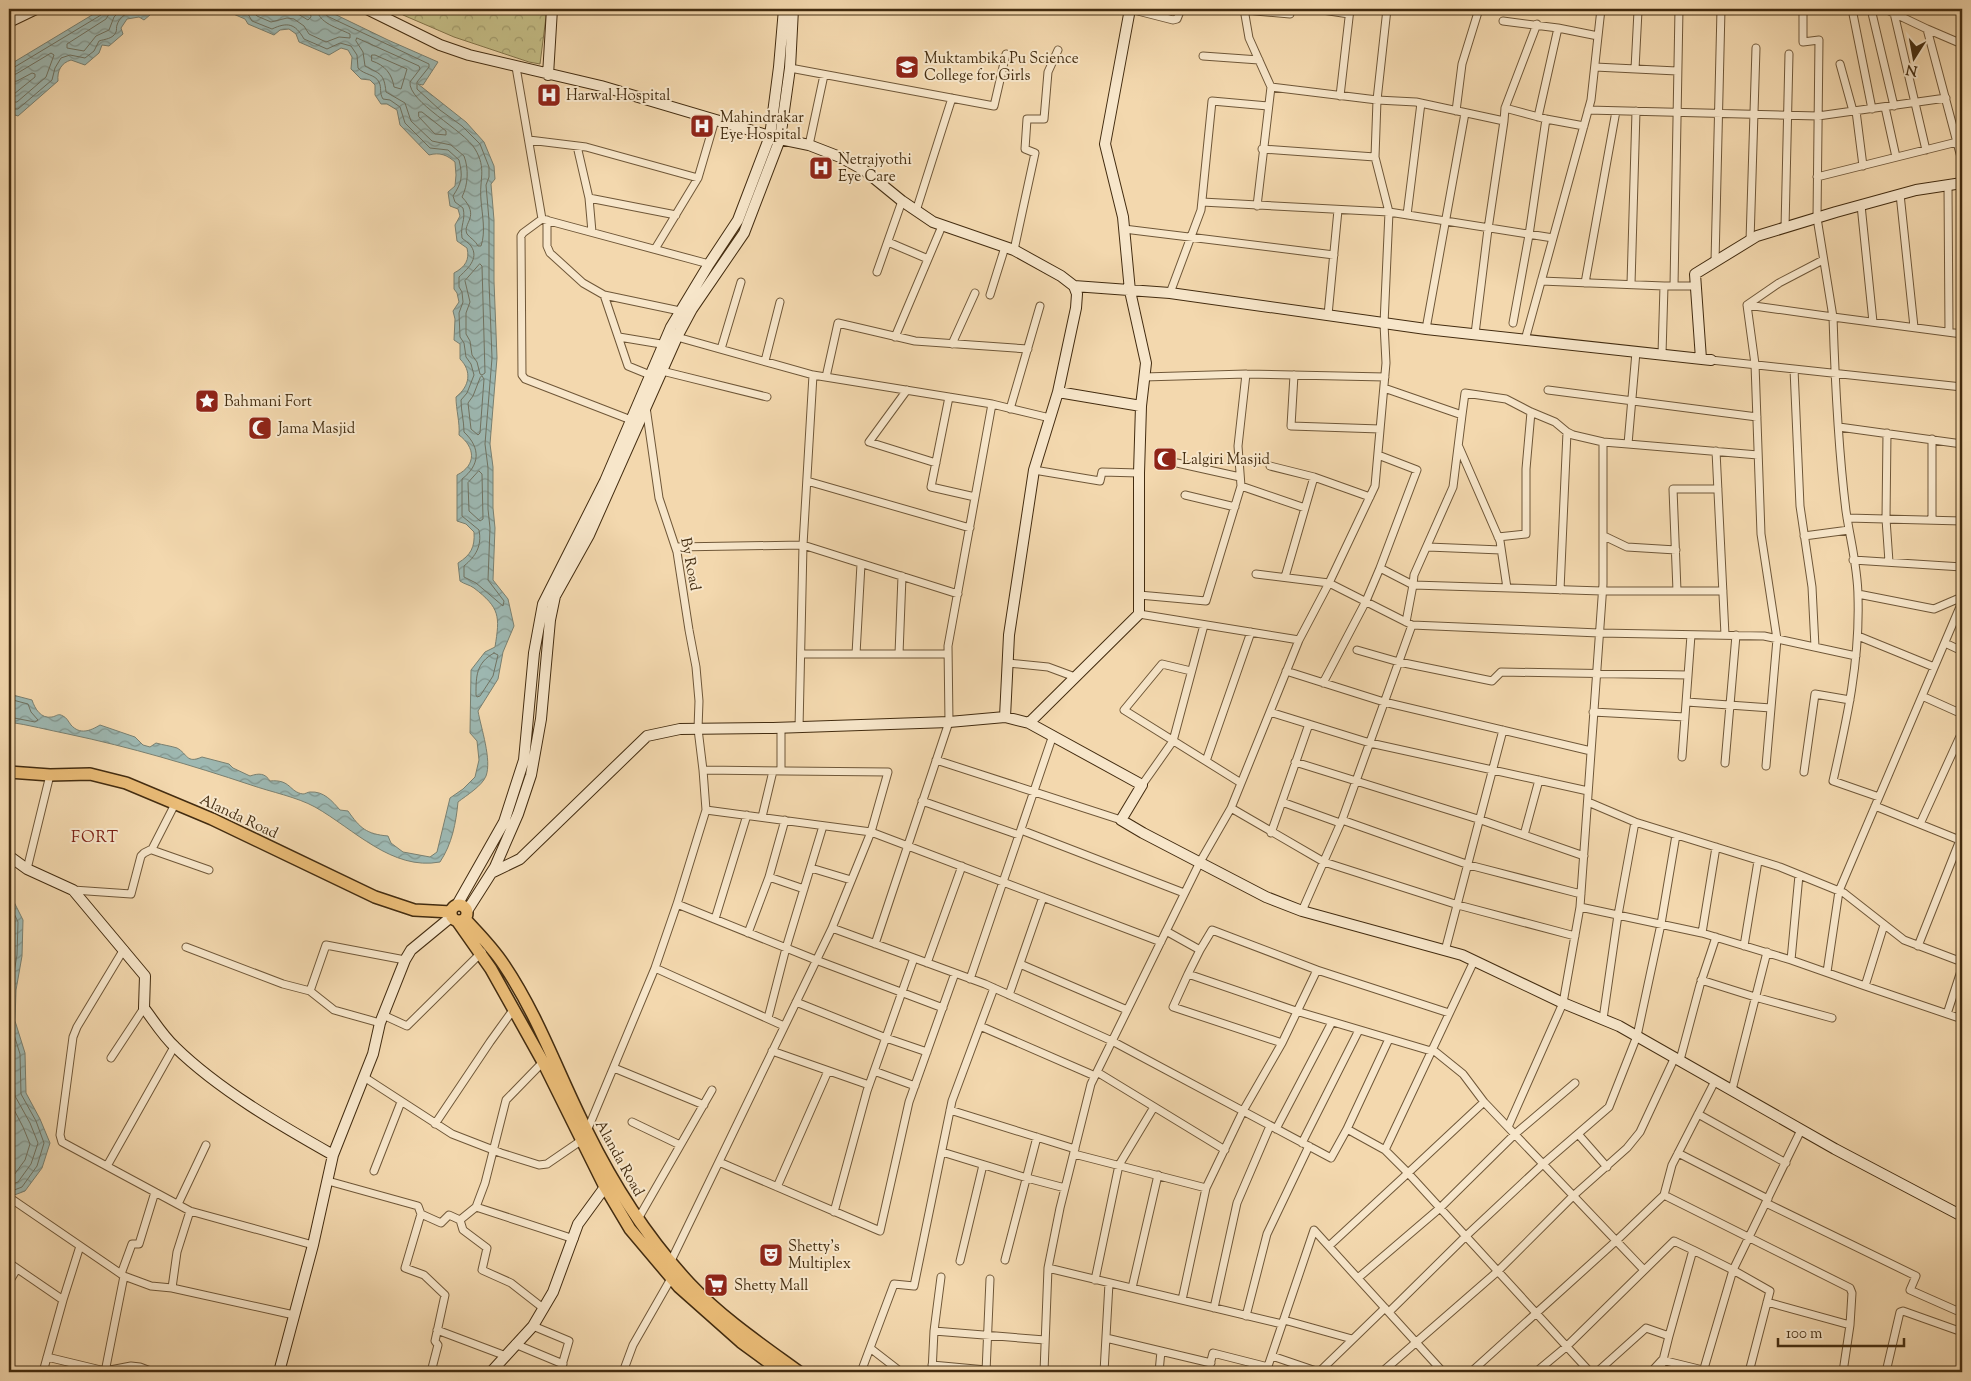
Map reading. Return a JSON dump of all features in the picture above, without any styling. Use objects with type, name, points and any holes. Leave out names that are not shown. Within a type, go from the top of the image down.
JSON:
[{"type":"main road","name":"Alanda Road","points":[[9,772],[50,775],[90,774],[126,783],[376,897],[414,910],[458,914],[489,945],[504,964],[532,1013],[585,1136],[630,1229],[742,1342],[782,1372]]},
{"type":"main road","name":"Alanda Road","points":[[458,914],[585,1136]]},
{"type":"main road","name":"Alanda Road","points":[[612,1192],[638,1219],[670,1270]]},
{"type":"main road","name":"Alanda Road","points":[[714,1312],[799,1372]]},
{"type":"street","points":[[9,22],[36,9]]},
{"type":"street","points":[[367,9],[440,44],[469,55],[548,75],[602,86],[775,138],[809,145],[840,157],[864,170],[902,201],[942,226],[1009,248],[1060,276],[1074,286],[1170,293],[1426,329],[1962,387]]},
{"type":"street","points":[[548,75],[552,9]]},
{"type":"street","points":[[278,1372],[314,1245],[333,1155],[373,1054],[382,1019],[405,960],[411,950],[458,914],[491,873],[518,814],[535,762],[550,620],[555,596],[590,535],[662,371],[680,311],[738,220],[775,138],[784,9]]},
{"type":"street","points":[[458,914],[504,822],[524,760],[534,653],[543,604],[605,481],[650,375],[744,233],[775,138],[790,68],[794,9]]},
{"type":"street","points":[[1029,723],[1139,614],[1139,472],[1141,406],[1146,363],[1130,291],[1124,229],[1105,144],[1130,9],[1173,20],[1177,19],[1180,9]]},
{"type":"street","points":[[1257,206],[1262,149],[1271,87],[1249,38],[1244,9],[1290,14],[1290,9]]},
{"type":"street","points":[[1316,9],[1349,12],[1340,96]]},
{"type":"street","points":[[1044,1372],[1048,1268],[1065,1188],[1091,1084],[1184,893],[1231,808],[1299,640],[1329,583],[1375,486],[1386,363],[1384,324],[1389,212],[1375,157],[1377,100],[1387,9]]},
{"type":"street","points":[[1456,111],[1462,64],[1479,9]]},
{"type":"street","points":[[1525,340],[1588,110],[1595,68],[1601,9]]},
{"type":"street","points":[[1674,286],[1679,9]]},
{"type":"street","points":[[1715,262],[1720,9]]},
{"type":"street","points":[[1803,9],[1803,42],[1819,40],[1817,218],[1833,317],[1834,373],[1847,518],[1858,594],[1858,636],[1849,714],[1833,781],[1879,797]]},
{"type":"street","points":[[1852,9],[1872,109]]},
{"type":"street","points":[[1871,9],[1894,106]]},
{"type":"street","points":[[1885,9],[1962,44]]},
{"type":"street","points":[[1635,69],[1638,11]]},
{"type":"street","points":[[1894,13],[1926,150]]},
{"type":"street","points":[[1503,21],[1537,24],[1598,36]]},
{"type":"street","points":[[1475,334],[1505,108],[1537,24]]},
{"type":"street","points":[[1538,117],[1558,28]]},
{"type":"street","points":[[1927,29],[1962,161]]},
{"type":"street","points":[[1750,241],[1756,48]]},
{"type":"street","points":[[990,294],[1009,248],[1035,153],[1025,150],[1027,119],[1044,120],[1048,72],[1058,50]]},
{"type":"street","points":[[790,68],[994,106],[1006,54]]},
{"type":"street","points":[[1785,228],[1789,54]]},
{"type":"street","points":[[1204,56],[1259,60]]},
{"type":"street","points":[[1840,64],[1854,111],[1863,166]]},
{"type":"street","points":[[516,67],[545,220],[547,246],[550,253],[583,283],[604,295],[680,311]]},
{"type":"street","points":[[1595,68],[1677,72]]},
{"type":"street","points":[[809,145],[824,75]]},
{"type":"street","points":[[1271,87],[1377,100],[1421,103],[1504,120]]},
{"type":"street","points":[[916,211],[952,98]]},
{"type":"street","points":[[1588,110],[1818,116],[1946,98]]},
{"type":"street","points":[[1170,293],[1202,210],[1212,101],[1268,106]]},
{"type":"street","points":[[1408,215],[1421,103]]},
{"type":"street","points":[[1885,107],[1896,158]]},
{"type":"street","points":[[1505,108],[1546,119],[1584,126]]},
{"type":"street","points":[[1585,283],[1616,111]]},
{"type":"street","points":[[1630,284],[1636,111]]},
{"type":"street","points":[[1426,329],[1465,113]]},
{"type":"street","points":[[1513,322],[1529,234],[1546,119]]},
{"type":"street","points":[[655,249],[698,178],[715,120]]},
{"type":"street","points":[[529,140],[578,146],[698,178]]},
{"type":"street","points":[[1817,177],[1957,142]]},
{"type":"street","points":[[578,146],[589,198],[592,232]]},
{"type":"street","points":[[1262,149],[1375,157]]},
{"type":"street","points":[[1706,359],[1695,274],[1757,236],[1900,194],[1962,183]]},
{"type":"street","points":[[1948,185],[1949,332]]},
{"type":"street","points":[[1900,194],[1914,327]]},
{"type":"street","points":[[589,198],[676,215]]},
{"type":"street","points":[[878,272],[902,201]]},
{"type":"street","points":[[1202,202],[1389,212],[1553,238]]},
{"type":"street","points":[[1861,205],[1873,322]]},
{"type":"street","points":[[1328,315],[1338,210]]},
{"type":"street","points":[[631,420],[522,377],[521,236],[545,220],[709,264]]},
{"type":"street","points":[[895,337],[942,226]]},
{"type":"street","points":[[1124,229],[1334,255]]},
{"type":"street","points":[[888,242],[928,259]]},
{"type":"street","points":[[1747,305],[1779,283],[1824,260]]},
{"type":"street","points":[[1541,281],[1696,286]]},
{"type":"street","points":[[721,349],[740,282]]},
{"type":"street","points":[[1005,717],[1009,635],[1034,470],[1058,392],[1076,308],[1077,294],[1074,286]]},
{"type":"street","points":[[1662,354],[1664,286]]},
{"type":"street","points":[[952,344],[975,293]]},
{"type":"street","points":[[604,295],[628,366],[650,375]]},
{"type":"street","points":[[765,362],[780,302]]},
{"type":"street","points":[[1747,305],[1962,334]]},
{"type":"street","points":[[1747,305],[1755,364],[1761,534],[1777,639],[1766,766]]},
{"type":"street","points":[[1010,409],[1040,306]]},
{"type":"street","points":[[826,377],[838,323],[915,341],[1028,349]]},
{"type":"street","points":[[618,337],[721,349],[813,375],[992,404],[1050,418]]},
{"type":"street","points":[[1628,444],[1636,352]]},
{"type":"street","points":[[1794,369],[1800,506],[1812,587],[1814,647]]},
{"type":"street","points":[[662,371],[767,397]]},
{"type":"street","points":[[1144,376],[1246,374],[1385,377]]},
{"type":"street","points":[[1139,595],[1206,601],[1241,486],[1238,446],[1246,374]]},
{"type":"street","points":[[799,728],[803,546],[813,375]]},
{"type":"street","points":[[1294,375],[1291,426],[1380,429]]},
{"type":"street","points":[[1384,388],[1462,415]]},
{"type":"street","points":[[907,390],[869,442],[936,463]]},
{"type":"street","points":[[1548,390],[1757,417]]},
{"type":"street","points":[[1058,392],[1141,406]]},
{"type":"street","points":[[1302,911],[1341,822],[1399,662],[1409,624],[1414,576],[1453,487],[1465,393],[1506,398],[1530,412],[1554,422],[1567,432],[1603,442],[1758,455]]},
{"type":"street","points":[[949,397],[931,488],[975,497]]},
{"type":"street","points":[[876,944],[949,722],[948,654],[992,404]]},
{"type":"street","name":"By Road","points":[[646,406],[658,498],[676,547],[696,667],[699,701],[698,729],[706,810]]},
{"type":"street","points":[[1498,537],[1526,534],[1526,469],[1530,412]]},
{"type":"street","points":[[1839,427],[1962,444]]},
{"type":"street","points":[[1560,590],[1567,432]]},
{"type":"street","points":[[1886,433],[1888,562]]},
{"type":"street","points":[[1932,440],[1932,520]]},
{"type":"street","points":[[1508,1127],[1563,1003],[1580,907],[1602,591],[1604,536],[1603,442]]},
{"type":"street","points":[[1458,445],[1498,537],[1507,588]]},
{"type":"street","points":[[1716,451],[1725,635]]},
{"type":"street","points":[[1322,683],[1366,602],[1417,470],[1378,455]]},
{"type":"street","points":[[1177,463],[1240,477]]},
{"type":"street","points":[[1270,466],[1314,477],[1370,497]]},
{"type":"street","points":[[1034,470],[1100,481],[1102,472],[1139,472]]},
{"type":"street","points":[[1285,577],[1314,477]]},
{"type":"street","points":[[807,481],[970,528]]},
{"type":"street","points":[[1241,486],[1305,508]]},
{"type":"street","points":[[1678,591],[1673,489],[1718,489]]},
{"type":"street","points":[[1185,496],[1235,507]]},
{"type":"street","points":[[1847,518],[1962,520]]},
{"type":"street","points":[[1804,536],[1849,530]]},
{"type":"street","points":[[1604,536],[1627,547],[1676,550]]},
{"type":"street","points":[[676,547],[803,546],[958,594]]},
{"type":"street","points":[[1428,547],[1501,550]]},
{"type":"street","points":[[1853,560],[1962,567]]},
{"type":"street","points":[[856,654],[862,564]]},
{"type":"street","points":[[1380,568],[1413,585],[1602,591],[1723,591]]},
{"type":"street","points":[[1256,574],[1329,583],[1409,624],[1599,633],[1764,636],[1856,656]]},
{"type":"street","points":[[899,654],[902,576]]},
{"type":"street","points":[[1858,594],[1934,609],[1962,596]]},
{"type":"street","points":[[1827,972],[1839,891],[1962,602]]},
{"type":"street","points":[[1139,614],[1299,640]]},
{"type":"street","points":[[1121,820],[1142,785],[1173,741],[1204,624]]},
{"type":"street","points":[[1206,762],[1251,632]]},
{"type":"street","points":[[1682,757],[1692,635]]},
{"type":"street","points":[[1725,763],[1736,636]]},
{"type":"street","points":[[1858,636],[1934,667]]},
{"type":"street","points":[[1945,643],[1962,651]]},
{"type":"street","points":[[1358,650],[1399,662],[1492,681],[1501,672],[1688,675]]},
{"type":"street","points":[[801,654],[948,654]]},
{"type":"street","points":[[1008,663],[1048,667],[1075,676]]},
{"type":"street","points":[[1191,672],[1162,664],[1124,710],[1241,783]]},
{"type":"street","points":[[1286,672],[1384,702],[1591,750]]},
{"type":"street","points":[[1804,772],[1815,694],[1850,700]]},
{"type":"street","points":[[1922,696],[1962,714]]},
{"type":"street","points":[[1686,702],[1771,708]]},
{"type":"street","points":[[1270,712],[1370,743],[1588,791]]},
{"type":"street","points":[[1593,712],[1685,717]]},
{"type":"street","points":[[491,873],[520,859],[647,736],[680,729],[799,728],[949,722],[1005,717],[1029,723],[1142,785]]},
{"type":"street","points":[[1271,833],[1309,724]]},
{"type":"street","points":[[762,817],[777,771],[781,728]]},
{"type":"street","points":[[1445,951],[1481,820],[1503,730]]},
{"type":"street","points":[[1920,824],[1962,732]]},
{"type":"street","points":[[970,978],[1053,735]]},
{"type":"street","points":[[936,760],[1121,820],[1266,897],[1302,911],[1445,951],[1474,961],[1638,1036],[1802,1130],[1962,1216]]},
{"type":"street","points":[[1296,762],[1481,820],[1584,856]]},
{"type":"street","points":[[623,1372],[633,1345],[670,1270],[719,1162],[832,928],[871,832],[888,772],[703,770]]},
{"type":"street","points":[[27,869],[50,775]]},
{"type":"street","points":[[1524,835],[1539,780]]},
{"type":"street","points":[[922,801],[1020,833],[1184,893]]},
{"type":"street","points":[[1282,802],[1469,864],[1581,894]]},
{"type":"street","points":[[1588,802],[1635,822],[1758,861],[1844,893],[1904,940],[1962,962]]},
{"type":"street","points":[[152,850],[175,804]]},
{"type":"street","points":[[1875,806],[1962,838],[1918,946]]},
{"type":"street","points":[[1231,808],[1271,833],[1324,862],[1458,905],[1575,936]]},
{"type":"street","points":[[364,1077],[452,1134],[494,1150],[543,1165],[585,1136],[655,968],[706,810],[871,832],[1161,942]]},
{"type":"street","points":[[715,919],[747,815]]},
{"type":"street","points":[[748,933],[769,877],[785,820]]},
{"type":"street","points":[[1603,1019],[1618,915],[1635,822]]},
{"type":"street","points":[[768,1018],[786,948],[823,826]]},
{"type":"street","points":[[1272,1356],[1318,1372],[1543,1164],[1609,1107],[1638,1036],[1661,924],[1676,835]]},
{"type":"street","points":[[1702,933],[1716,847]]},
{"type":"street","points":[[9,856],[27,869],[73,890],[131,894],[141,856],[152,850],[209,870]]},
{"type":"street","points":[[1744,946],[1758,861]]},
{"type":"street","points":[[927,963],[962,866]]},
{"type":"street","points":[[811,868],[851,880]]},
{"type":"street","points":[[1791,960],[1799,875]]},
{"type":"street","points":[[769,877],[804,889]]},
{"type":"street","points":[[73,890],[145,976],[144,1008],[111,1058]]},
{"type":"street","points":[[1009,995],[1043,897]]},
{"type":"street","points":[[677,904],[816,960],[943,1008]]},
{"type":"street","points":[[1580,907],[1716,937],[1767,952],[1962,1019]]},
{"type":"street","points":[[1865,986],[1884,925]]},
{"type":"street","points":[[832,928],[970,978],[1112,1041],[1331,1158],[1389,1039]]},
{"type":"street","points":[[1282,1043],[1173,1007],[1200,950],[1212,930],[1317,970],[1450,1013]]},
{"type":"street","points":[[1166,931],[1200,950]]},
{"type":"street","points":[[1382,1372],[1498,1271],[1573,1196],[1628,1148],[1640,1132],[1678,1059],[1701,980],[1716,937]]},
{"type":"street","points":[[310,991],[326,945],[405,960]]},
{"type":"street","points":[[186,946],[283,984],[310,991],[334,1010],[407,1026],[489,945]]},
{"type":"street","points":[[124,949],[72,1037],[60,1135],[62,1142],[190,1211],[314,1245]]},
{"type":"street","points":[[1732,1090],[1767,952]]},
{"type":"street","points":[[834,1212],[869,1085],[914,958]]},
{"type":"street","points":[[1385,1150],[1474,961]]},
{"type":"street","points":[[1020,964],[1127,1010]]},
{"type":"street","points":[[655,968],[784,1026]]},
{"type":"street","points":[[1947,1014],[1962,968]]},
{"type":"street","points":[[1182,1300],[1206,1188],[1243,1111],[1282,1043],[1317,970]]},
{"type":"street","points":[[719,1162],[880,1232],[909,1102],[955,973]]},
{"type":"street","points":[[1188,974],[1296,1011],[1432,1050],[1463,1074],[1484,1102],[1644,1270]]},
{"type":"street","points":[[1701,980],[1755,998],[1832,1018]]},
{"type":"street","points":[[861,1372],[894,1284],[914,1286],[950,1110],[994,988]]},
{"type":"street","points":[[796,1002],[886,1038],[927,1052]]},
{"type":"street","points":[[144,1008],[174,1047],[218,1082],[282,1126],[333,1155]]},
{"type":"street","points":[[435,1124],[514,1010]]},
{"type":"street","points":[[1214,1308],[1237,1203],[1273,1127],[1332,1022]]},
{"type":"street","points":[[980,1026],[1096,1074],[1225,1150]]},
{"type":"street","points":[[1246,1316],[1267,1234],[1305,1144],[1359,1030]]},
{"type":"street","points":[[107,1166],[174,1047]]},
{"type":"street","points":[[772,1051],[869,1085]]},
{"type":"street","points":[[460,1220],[476,1207],[494,1150],[506,1100],[543,1062]]},
{"type":"street","points":[[614,1068],[704,1104]]},
{"type":"street","points":[[777,1187],[828,1071]]},
{"type":"street","points":[[874,1071],[915,1086]]},
{"type":"street","points":[[1471,1372],[1664,1195],[1668,1173],[1715,1081]]},
{"type":"street","points":[[1358,1278],[1440,1208],[1515,1134],[1576,1083]]},
{"type":"street","points":[[638,1219],[712,1090]]},
{"type":"street","points":[[374,1171],[401,1102]]},
{"type":"street","points":[[1329,1246],[1484,1102]]},
{"type":"street","points":[[1095,1280],[1118,1165],[1154,1107]]},
{"type":"street","points":[[950,1110],[1118,1165],[1206,1188]]},
{"type":"street","points":[[1698,1114],[1786,1162]]},
{"type":"street","points":[[632,1122],[680,1146]]},
{"type":"street","points":[[1347,1128],[1385,1150],[1408,1173],[1590,1372]]},
{"type":"street","points":[[1662,1360],[1706,1372],[1733,1270],[1802,1130]]},
{"type":"street","points":[[1578,1134],[1607,1167]]},
{"type":"street","points":[[1005,1260],[1037,1137]]},
{"type":"street","points":[[178,1204],[206,1145]]},
{"type":"street","points":[[942,1152],[1065,1188]]},
{"type":"street","points":[[1678,1153],[1767,1201],[1916,1276],[1910,1290],[1962,1311]]},
{"type":"street","points":[[960,1261],[984,1165]]},
{"type":"street","points":[[1132,1288],[1158,1176]]},
{"type":"street","points":[[328,1181],[418,1206],[421,1214],[405,1268],[424,1275],[446,1295],[437,1330],[435,1341],[438,1345],[431,1372]]},
{"type":"street","points":[[105,1371],[123,1275],[132,1244],[138,1244],[155,1192]]},
{"type":"street","points":[[492,1372],[533,1326],[553,1292],[578,1224],[612,1192]]},
{"type":"street","points":[[1664,1195],[1852,1290],[1850,1325],[1842,1372]]},
{"type":"street","points":[[13,1200],[123,1275],[151,1286],[172,1288],[294,1315]]},
{"type":"street","points":[[476,1207],[574,1239]]},
{"type":"street","points":[[172,1288],[177,1252],[190,1211]]},
{"type":"street","points":[[421,1214],[441,1223],[449,1215],[460,1220],[463,1230],[487,1248],[482,1270],[510,1283],[543,1308]]},
{"type":"street","points":[[1208,1372],[1213,1353],[1267,1370],[1314,1230],[1443,1372]]},
{"type":"street","points":[[1536,1372],[1566,1347],[1674,1241],[1733,1270],[1770,1291],[1748,1372]]},
{"type":"street","points":[[43,1372],[80,1246]]},
{"type":"street","points":[[1660,1372],[1693,1250]]},
{"type":"street","points":[[9,1263],[63,1300]]},
{"type":"street","points":[[1048,1268],[1246,1316],[1283,1322],[1352,1339]]},
{"type":"street","points":[[9,1282],[17,1269]]},
{"type":"street","points":[[940,1278],[932,1369],[986,1371],[990,1279]]},
{"type":"street","points":[[1104,1372],[1109,1283]]},
{"type":"street","points":[[1767,1302],[1850,1325]]},
{"type":"street","points":[[1888,1372],[1900,1312],[1903,1311],[1962,1332]]},
{"type":"street","points":[[533,1326],[569,1341],[560,1372]]},
{"type":"street","points":[[1597,1372],[1646,1328],[1669,1336]]},
{"type":"street","points":[[437,1330],[506,1356]]},
{"type":"street","points":[[934,1331],[1045,1340]]},
{"type":"street","points":[[1106,1338],[1211,1363]]},
{"type":"street","points":[[516,1344],[563,1364]]},
{"type":"street","points":[[870,1348],[901,1372]]},
{"type":"street","points":[[1160,1372],[1162,1351]]},
{"type":"street","points":[[47,1357],[105,1371],[131,1366],[153,1372]]},
{"type":"street","points":[[1651,1372],[1662,1360]]},
{"type":"green space","points":[[395,9],[547,9],[540,64],[454,37],[403,15]]},
{"type":"water","points":[[102,9],[157,9],[144,20],[139,17],[127,19],[121,28],[123,34],[109,46],[102,45],[99,53],[85,65],[71,60],[62,65],[58,74],[58,81],[18,116],[9,113],[9,65]]},
{"type":"water","points":[[225,9],[324,9],[438,62],[423,85],[418,84],[466,122],[484,142],[494,166],[495,179],[491,184],[494,220],[497,358],[490,444],[493,467],[495,528],[493,580],[508,599],[514,626],[503,652],[498,679],[478,711],[488,761],[486,776],[478,787],[458,802],[453,833],[448,848],[440,862],[422,863],[390,854],[374,846],[315,807],[292,797],[137,751],[91,739],[9,722],[9,694],[32,700],[42,715],[48,717],[63,716],[74,728],[81,731],[100,725],[135,737],[143,745],[150,747],[156,743],[175,747],[190,759],[202,757],[229,764],[250,776],[262,774],[270,781],[282,782],[298,793],[319,793],[327,797],[340,810],[348,811],[364,829],[374,834],[388,836],[391,843],[403,852],[430,857],[437,852],[450,798],[475,777],[479,760],[477,741],[470,733],[471,670],[485,652],[495,647],[497,620],[496,613],[489,601],[474,588],[460,581],[458,563],[471,550],[474,532],[466,524],[457,521],[457,475],[468,466],[472,456],[468,445],[459,435],[456,402],[456,397],[467,383],[468,373],[460,359],[460,344],[454,340],[455,319],[453,311],[459,302],[454,289],[454,273],[464,266],[468,256],[467,248],[457,241],[455,225],[460,216],[458,209],[450,206],[448,192],[455,186],[455,162],[443,155],[429,155],[400,125],[397,110],[387,104],[381,104],[375,95],[375,85],[370,80],[361,79],[351,69],[352,57],[348,50],[341,48],[329,55],[299,42],[296,34],[289,29],[280,30],[274,35],[248,24],[245,19]]},
{"type":"water","points":[[9,892],[23,920],[22,956],[16,990],[15,1021],[25,1053],[26,1093],[50,1143],[42,1168],[25,1191],[9,1197]]},
{"type":"place","name":"Muktambika Pu Science College for Girls","points":[[907,67]]},
{"type":"place","name":"Harwal Hospital","points":[[549,95]]},
{"type":"place","name":"Mahindrakar Eye Hospital","points":[[702,126]]},
{"type":"place","name":"Netrajyothi Eye Care","points":[[821,168]]},
{"type":"place","name":"Bahmani Fort","points":[[207,401]]},
{"type":"place","name":"Jama Masjid","points":[[260,428]]},
{"type":"place","name":"Lalgiri Masjid","points":[[1165,459]]},
{"type":"place","name":"Shetty's Multiplex","points":[[771,1255]]},
{"type":"place","name":"Shetty Mall","points":[[716,1285]]},
{"type":"district","name":"FORT","points":[[95,836]]}]
